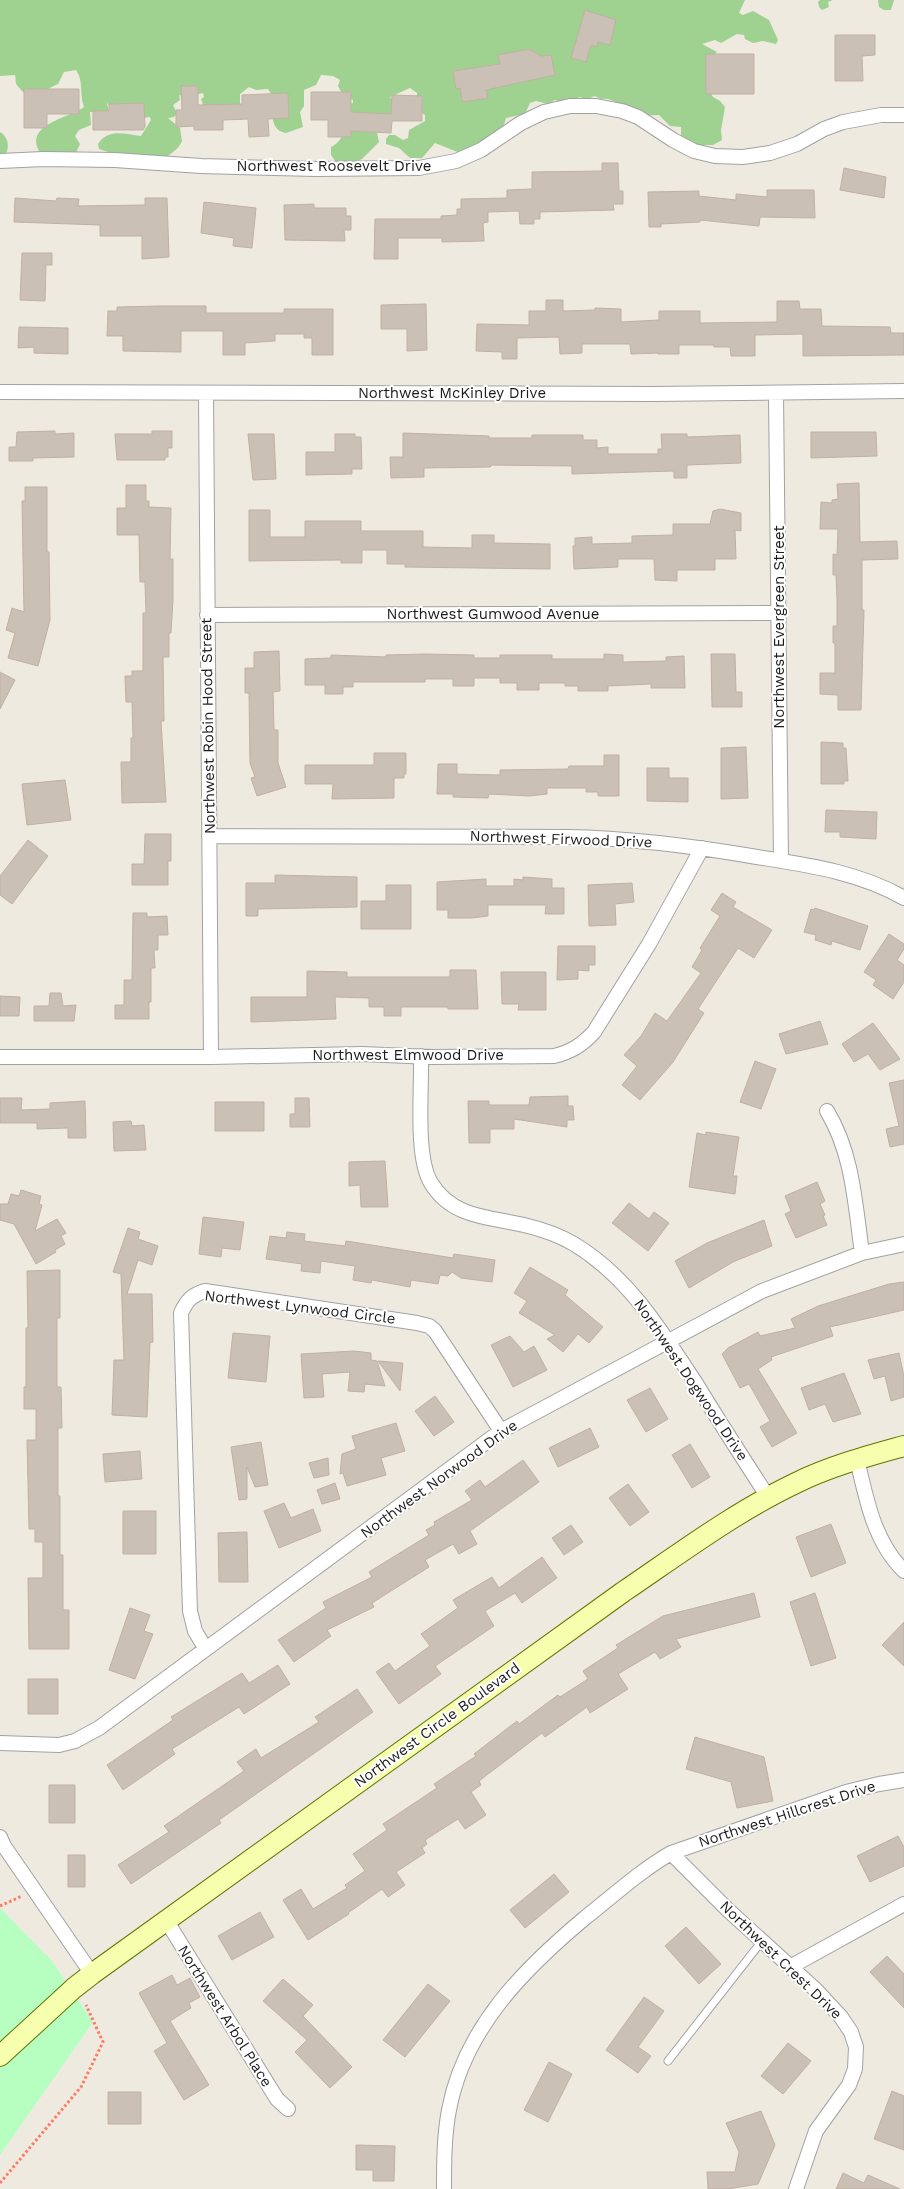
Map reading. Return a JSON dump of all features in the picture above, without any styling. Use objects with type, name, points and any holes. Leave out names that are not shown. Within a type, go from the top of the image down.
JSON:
[{"type":"main road","name":"Northwest Circle Boulevard","points":[[0,2056],[74,1988],[92,1974],[623,1592],[768,1497],[798,1482],[857,1459],[904,1446]]},
{"type":"street","name":"Northwest Roosevelt Drive","points":[[0,161],[43,159],[115,160],[220,167],[316,169],[419,168],[456,160],[481,150],[529,119],[544,112],[570,106],[596,106],[622,111],[638,117],[672,140],[694,151],[715,156],[743,157],[770,153],[796,144],[824,129],[843,122],[881,115],[904,114]]},
{"type":"street","name":"Northwest McKinley Drive","points":[[0,392],[776,394],[904,391]]},
{"type":"street","name":"Northwest Robin Hood Street","points":[[206,394],[211,1058]]},
{"type":"street","name":"Northwest Evergreen Street","points":[[776,394],[781,861]]},
{"type":"street","name":"Northwest Gumwood Avenue","points":[[207,616],[779,613]]},
{"type":"street","name":"Northwest Firwood Drive","points":[[210,836],[610,838],[674,843],[822,868],[861,879],[904,898]]},
{"type":"street","name":"Northwest Elmwood Drive","points":[[0,1057],[211,1058],[362,1054],[554,1056],[566,1053],[586,1041],[608,1011],[644,952],[702,848]]},
{"type":"street","name":"Northwest Dogwood Drive","points":[[421,1056],[422,1152],[431,1183],[443,1198],[458,1210],[477,1217],[526,1225],[573,1243],[601,1262],[625,1284],[668,1341],[768,1497]]},
{"type":"street","points":[[827,1112],[844,1145],[849,1162],[862,1253]]},
{"type":"street","name":"Northwest Norwood Drive","points":[[0,1743],[59,1745],[75,1741],[104,1724],[501,1431],[762,1291],[862,1253],[904,1244]]},
{"type":"street","name":"Northwest Lynwood Circle","points":[[205,1648],[196,1631],[190,1611],[183,1410],[181,1313],[186,1302],[194,1294],[205,1291],[429,1326],[435,1331],[456,1361],[501,1431]]},
{"type":"street","points":[[857,1459],[879,1534],[886,1548],[904,1571]]},
{"type":"street","name":"Northwest Hillcrest Drive","points":[[444,2189],[444,2149],[453,2092],[466,2056],[492,2012],[515,1984],[554,1944],[649,1866],[671,1853],[846,1792],[904,1780]]},
{"type":"street","points":[[0,1837],[4,1846],[92,1974]]},
{"type":"street","name":"Northwest Crest Drive","points":[[671,1853],[816,1990],[841,2017],[851,2032],[857,2058],[855,2069],[849,2085],[816,2131],[796,2189]]},
{"type":"street","points":[[790,1967],[904,1904]]},
{"type":"street","name":"Northwest Arbol Place","points":[[166,1920],[277,2099],[288,2109]]},
{"type":"lane","points":[[668,2061],[762,1941]]},
{"type":"path","points":[[0,1906],[34,1890]]},
{"type":"path","points":[[0,2183],[81,2086],[103,2042],[86,2005]]},
{"type":"green space","points":[[0,0],[745,0],[739,13],[743,15],[753,11],[769,20],[778,40],[776,44],[763,41],[753,43],[745,39],[744,35],[737,34],[721,43],[715,40],[702,44],[717,52],[710,60],[709,90],[713,97],[725,107],[721,130],[722,140],[713,145],[705,145],[700,150],[681,138],[681,127],[670,126],[659,115],[630,116],[613,101],[600,99],[595,96],[587,99],[579,97],[573,103],[563,103],[555,100],[548,104],[536,101],[530,103],[525,114],[506,118],[502,132],[460,153],[435,143],[422,158],[410,158],[399,148],[386,144],[386,139],[389,135],[395,135],[403,140],[408,138],[409,130],[425,121],[425,115],[417,110],[417,93],[410,88],[390,97],[397,105],[397,112],[376,128],[379,142],[362,159],[354,163],[338,165],[331,155],[331,147],[343,135],[348,105],[353,103],[353,100],[341,91],[338,86],[340,80],[333,76],[321,75],[316,85],[304,90],[304,106],[300,112],[303,127],[286,133],[276,128],[272,112],[272,95],[268,89],[256,90],[249,87],[240,94],[240,110],[204,107],[201,99],[204,97],[203,93],[185,97],[179,95],[180,100],[173,105],[177,113],[174,117],[168,118],[180,128],[182,141],[162,162],[114,154],[99,149],[98,144],[102,139],[112,134],[123,133],[141,136],[151,120],[150,117],[143,118],[107,103],[109,112],[90,112],[91,125],[79,130],[75,136],[80,144],[75,155],[43,157],[37,146],[37,137],[41,130],[84,107],[80,79],[76,70],[64,72],[58,84],[39,93],[29,95],[17,85],[15,75],[0,76]]},
{"type":"green space","points":[[820,0],[833,0],[828,2],[829,7],[822,10],[818,2]]},
{"type":"green space","points":[[878,0],[894,0],[891,10],[884,10],[879,7]]},
{"type":"green space","points":[[0,132],[6,138],[8,146],[6,154],[0,161]]},
{"type":"green space","points":[[0,1908],[52,1961],[93,2022],[0,2155]]},
{"type":"building","points":[[585,10],[616,20],[610,45],[598,42],[597,47],[591,45],[586,62],[571,58]]},
{"type":"building","points":[[835,35],[875,35],[875,55],[862,56],[863,81],[835,81]]},
{"type":"building","points":[[529,49],[541,56],[551,55],[555,75],[486,90],[488,98],[462,102],[460,88],[456,89],[453,71],[500,64],[498,55]]},
{"type":"building","points":[[706,54],[754,54],[754,94],[706,94]]},
{"type":"building","points":[[181,86],[198,86],[198,105],[242,104],[242,95],[288,93],[289,118],[268,119],[269,136],[249,137],[248,119],[223,120],[223,130],[194,130],[194,126],[176,127],[176,110],[182,110]]},
{"type":"building","points":[[24,89],[79,89],[79,114],[47,114],[47,128],[24,128]]},
{"type":"building","points":[[311,92],[351,92],[351,112],[391,114],[392,95],[422,96],[422,121],[392,121],[391,133],[351,131],[351,137],[328,137],[328,120],[311,120]]},
{"type":"building","points":[[144,103],[145,127],[143,130],[93,130],[93,111],[109,111],[109,104]]},
{"type":"building","points":[[602,163],[618,163],[619,191],[623,191],[623,204],[613,204],[614,210],[540,212],[540,219],[534,219],[534,224],[520,224],[519,211],[488,212],[488,222],[483,223],[484,241],[442,242],[442,238],[398,238],[398,259],[374,259],[375,219],[441,219],[441,216],[457,215],[457,209],[461,209],[461,199],[507,198],[507,190],[532,189],[532,172],[602,171]]},
{"type":"building","points":[[844,168],[886,177],[884,198],[840,190]]},
{"type":"building","points":[[767,190],[814,190],[815,218],[760,217],[759,226],[700,220],[700,222],[661,224],[661,227],[649,227],[648,192],[699,191],[699,196],[736,200],[736,194],[767,197]]},
{"type":"building","points":[[15,198],[56,201],[57,198],[79,199],[78,206],[145,205],[145,198],[167,198],[169,257],[142,259],[142,236],[100,236],[100,225],[14,222]]},
{"type":"building","points":[[204,202],[256,208],[252,248],[233,246],[234,238],[201,233]]},
{"type":"building","points":[[314,204],[314,208],[346,208],[346,216],[351,216],[351,230],[344,230],[345,241],[285,240],[284,205]]},
{"type":"building","points":[[22,253],[52,253],[52,265],[46,265],[45,301],[20,300]]},
{"type":"building","points":[[546,300],[563,300],[563,311],[595,310],[595,308],[621,309],[621,322],[659,320],[659,311],[700,311],[700,323],[777,322],[777,301],[799,301],[800,309],[821,309],[822,326],[890,327],[891,333],[904,333],[904,355],[803,356],[803,334],[755,335],[755,356],[731,356],[730,347],[714,347],[714,345],[679,345],[679,354],[631,354],[630,344],[582,344],[582,353],[560,354],[559,337],[517,338],[517,359],[502,359],[502,352],[476,351],[477,324],[529,325],[529,311],[546,311]]},
{"type":"building","points":[[426,304],[427,350],[407,351],[407,329],[381,329],[381,305]]},
{"type":"building","points":[[206,306],[206,313],[284,313],[284,309],[333,309],[333,355],[312,355],[312,338],[304,338],[304,334],[275,334],[275,341],[245,343],[245,355],[223,355],[223,331],[181,331],[181,352],[123,351],[123,336],[107,336],[108,311],[117,311],[117,307]]},
{"type":"building","points":[[19,327],[68,328],[68,354],[34,353],[34,347],[18,348]]},
{"type":"building","points":[[55,431],[55,434],[74,433],[74,457],[33,458],[33,461],[9,461],[9,447],[16,447],[17,432]]},
{"type":"building","points":[[152,431],[172,431],[172,448],[168,448],[168,457],[165,457],[165,460],[117,460],[115,434],[152,434]]},
{"type":"building","points":[[811,432],[876,432],[877,456],[811,458]]},
{"type":"building","points":[[403,433],[489,436],[489,438],[532,438],[532,435],[583,435],[583,440],[597,440],[597,448],[608,447],[608,454],[658,454],[658,449],[662,449],[661,434],[687,434],[687,437],[740,435],[741,463],[687,465],[687,478],[674,478],[674,471],[572,474],[572,466],[492,465],[490,467],[424,468],[424,477],[391,478],[390,457],[403,457]]},
{"type":"building","points":[[248,434],[274,434],[276,479],[253,480]]},
{"type":"building","points":[[335,434],[355,434],[355,437],[361,437],[362,469],[352,469],[352,474],[306,475],[306,452],[335,452]]},
{"type":"building","points":[[859,483],[860,542],[897,541],[898,559],[862,560],[862,610],[864,610],[861,710],[838,710],[838,695],[820,694],[820,673],[835,673],[833,626],[837,626],[837,600],[836,575],[833,575],[833,554],[837,555],[838,529],[820,529],[821,502],[832,503],[832,500],[838,499],[837,484]]},
{"type":"building","points":[[126,485],[146,485],[146,501],[149,501],[149,507],[171,508],[170,559],[173,559],[173,599],[171,633],[169,633],[169,657],[163,657],[164,721],[161,721],[166,802],[122,803],[121,762],[131,762],[131,738],[133,738],[132,702],[126,702],[125,676],[132,676],[132,671],[143,671],[143,613],[146,613],[145,582],[140,582],[139,535],[117,535],[117,508],[126,508]]},
{"type":"building","points":[[25,487],[47,487],[50,620],[38,666],[8,658],[15,633],[6,630],[12,608],[24,612],[22,501],[25,501]]},
{"type":"building","points":[[720,509],[741,513],[741,531],[735,530],[736,559],[715,559],[715,570],[677,570],[677,581],[655,580],[654,559],[618,559],[618,567],[574,569],[573,546],[575,546],[575,538],[592,537],[592,544],[632,543],[632,536],[673,535],[673,524],[710,524],[713,511]]},
{"type":"building","points":[[249,510],[270,510],[270,537],[305,537],[305,521],[361,521],[361,531],[423,531],[423,547],[472,548],[472,535],[494,535],[494,543],[550,544],[550,569],[405,567],[405,564],[387,564],[387,550],[362,550],[362,563],[341,563],[341,560],[249,561]]},
{"type":"building","points":[[279,651],[280,691],[273,692],[274,730],[278,730],[278,763],[286,787],[257,796],[251,778],[255,777],[250,763],[249,693],[245,693],[245,668],[254,668],[254,652]]},
{"type":"building","points":[[604,654],[623,655],[623,662],[666,661],[666,657],[684,656],[685,688],[651,688],[651,684],[608,686],[608,691],[578,691],[578,686],[565,686],[565,683],[539,683],[539,690],[517,690],[517,683],[500,683],[500,678],[474,678],[474,686],[453,686],[453,679],[425,679],[425,682],[353,682],[353,687],[343,687],[343,694],[325,694],[325,685],[305,685],[305,659],[331,658],[331,655],[386,657],[386,655],[474,655],[474,658],[500,658],[500,655],[552,655],[552,659],[604,659]]},
{"type":"building","points":[[711,654],[735,654],[736,692],[742,692],[742,707],[712,707]]},
{"type":"building","points":[[0,672],[15,680],[0,709]]},
{"type":"building","points":[[821,742],[843,743],[843,748],[846,748],[848,781],[844,781],[844,784],[821,784]]},
{"type":"building","points":[[746,747],[748,798],[721,799],[721,748]]},
{"type":"building","points":[[374,753],[406,753],[406,774],[404,774],[404,778],[394,778],[394,798],[332,799],[333,784],[305,784],[305,765],[374,765]]},
{"type":"building","points":[[604,755],[619,755],[619,796],[598,796],[598,792],[586,792],[586,788],[547,788],[547,794],[529,796],[489,794],[488,798],[453,797],[453,794],[437,794],[438,764],[457,764],[457,774],[500,775],[500,770],[568,769],[569,766],[604,766]]},
{"type":"building","points":[[647,768],[669,768],[669,778],[688,778],[688,802],[647,801]]},
{"type":"building","points":[[65,780],[71,820],[27,825],[22,784]]},
{"type":"building","points":[[826,810],[877,812],[876,839],[840,837],[840,832],[825,832]]},
{"type":"building","points":[[145,834],[171,834],[171,861],[168,861],[168,885],[132,885],[132,864],[144,864]]},
{"type":"building","points":[[28,840],[48,856],[12,904],[0,895],[0,876]]},
{"type":"building","points":[[275,875],[357,877],[357,907],[258,909],[258,916],[246,916],[246,883],[275,883]]},
{"type":"building","points":[[523,877],[552,879],[552,888],[564,888],[564,914],[545,914],[546,905],[488,905],[488,916],[471,918],[448,918],[448,910],[437,910],[437,882],[486,879],[486,886],[514,886],[514,879],[523,880]]},
{"type":"building","points":[[632,883],[634,902],[615,904],[616,925],[589,926],[588,885]]},
{"type":"building","points":[[386,885],[411,885],[411,929],[361,929],[361,901],[386,901]]},
{"type":"building","points":[[722,893],[736,902],[733,907],[772,930],[754,958],[738,948],[698,1009],[704,1013],[673,1062],[640,1100],[622,1085],[637,1066],[624,1055],[641,1036],[655,1013],[667,1021],[701,973],[692,967],[702,950],[700,948],[720,916],[711,910]]},
{"type":"building","points":[[815,908],[868,926],[860,950],[832,941],[831,945],[815,940],[816,935],[804,932],[811,909],[814,910]]},
{"type":"building","points":[[133,913],[147,913],[147,917],[167,916],[168,935],[158,935],[158,950],[154,950],[155,968],[151,968],[149,1019],[115,1019],[115,1005],[124,1005],[124,980],[132,980]]},
{"type":"building","points":[[889,934],[904,944],[904,949],[897,960],[904,965],[904,982],[893,999],[873,985],[876,980],[864,972]]},
{"type":"building","points":[[558,946],[595,946],[595,965],[589,965],[589,971],[578,970],[578,979],[557,980]]},
{"type":"building","points":[[450,970],[476,970],[478,1009],[401,1007],[401,1016],[384,1016],[384,1007],[369,1007],[369,998],[335,997],[336,1019],[251,1022],[251,997],[307,997],[307,971],[347,972],[347,977],[450,977]]},
{"type":"building","points":[[501,972],[546,972],[546,1010],[518,1010],[519,1004],[502,1004]]},
{"type":"building","points":[[50,993],[61,993],[63,1006],[76,1005],[74,1021],[34,1021],[34,1006],[49,1006]]},
{"type":"building","points":[[0,996],[20,997],[19,1016],[0,1016]]},
{"type":"building","points":[[820,1021],[828,1044],[786,1054],[779,1034]]},
{"type":"building","points":[[873,1023],[900,1059],[880,1070],[868,1054],[854,1062],[842,1044]]},
{"type":"building","points":[[755,1061],[776,1069],[761,1109],[740,1102]]},
{"type":"building","points":[[904,1080],[904,1144],[890,1147],[886,1129],[899,1126],[889,1083]]},
{"type":"building","points":[[568,1096],[568,1106],[573,1106],[574,1120],[567,1120],[567,1127],[514,1119],[514,1129],[490,1129],[490,1143],[469,1143],[468,1101],[489,1101],[489,1105],[529,1105],[530,1097]]},
{"type":"building","points":[[0,1098],[22,1098],[21,1110],[50,1109],[50,1103],[85,1101],[86,1138],[68,1138],[68,1128],[37,1129],[37,1123],[0,1123]]},
{"type":"building","points":[[295,1098],[309,1098],[310,1127],[290,1127],[290,1114],[295,1114]]},
{"type":"building","points":[[215,1102],[264,1102],[264,1131],[215,1131]]},
{"type":"building","points":[[131,1121],[132,1126],[144,1125],[146,1150],[114,1151],[113,1122]]},
{"type":"building","points":[[706,1132],[739,1137],[733,1176],[737,1176],[735,1194],[689,1187],[697,1133],[706,1135]]},
{"type":"building","points":[[385,1161],[388,1207],[361,1207],[360,1185],[349,1186],[349,1162]]},
{"type":"building","points":[[817,1182],[825,1201],[820,1204],[827,1225],[796,1238],[785,1214],[791,1211],[785,1196]]},
{"type":"building","points":[[21,1190],[41,1196],[39,1204],[42,1205],[35,1231],[57,1219],[66,1233],[61,1236],[65,1244],[36,1264],[14,1224],[0,1220],[0,1204],[8,1204],[11,1194],[19,1196]]},
{"type":"building","points":[[629,1203],[649,1219],[654,1212],[669,1223],[648,1251],[612,1223]]},
{"type":"building","points":[[203,1217],[244,1222],[240,1250],[222,1248],[221,1257],[199,1254]]},
{"type":"building","points":[[764,1220],[772,1246],[733,1262],[689,1288],[675,1261],[707,1243]]},
{"type":"building","points":[[128,1228],[140,1232],[138,1239],[158,1246],[152,1265],[138,1260],[127,1294],[152,1294],[153,1342],[150,1343],[147,1417],[112,1415],[114,1360],[124,1360],[121,1274],[113,1272]]},
{"type":"building","points":[[287,1232],[305,1234],[304,1241],[345,1246],[346,1241],[453,1258],[454,1254],[495,1260],[492,1282],[461,1278],[452,1272],[448,1276],[440,1275],[438,1284],[411,1280],[410,1287],[372,1280],[371,1283],[353,1280],[355,1266],[321,1261],[320,1273],[301,1271],[302,1264],[266,1259],[270,1236],[286,1238]]},
{"type":"building","points":[[530,1267],[568,1290],[565,1295],[603,1327],[589,1343],[578,1334],[563,1352],[547,1339],[555,1335],[519,1313],[527,1301],[514,1293]]},
{"type":"building","points":[[60,1270],[60,1318],[57,1318],[57,1387],[61,1387],[62,1428],[58,1428],[58,1496],[60,1496],[60,1555],[63,1555],[63,1610],[69,1610],[69,1649],[29,1649],[28,1578],[43,1578],[43,1542],[35,1542],[35,1529],[29,1529],[27,1440],[36,1440],[36,1409],[24,1409],[26,1328],[28,1328],[27,1271]]},
{"type":"building","points":[[904,1282],[904,1310],[830,1327],[833,1336],[771,1357],[772,1360],[758,1369],[797,1433],[772,1447],[760,1427],[770,1421],[749,1384],[740,1388],[722,1354],[728,1348],[758,1332],[760,1336],[795,1328],[791,1319],[818,1306],[889,1284]]},
{"type":"building","points":[[233,1333],[270,1336],[266,1382],[228,1378]]},
{"type":"building","points":[[510,1336],[524,1352],[534,1346],[547,1370],[513,1387],[491,1345]]},
{"type":"building","points":[[354,1351],[371,1353],[371,1360],[377,1361],[385,1386],[365,1384],[364,1392],[348,1391],[350,1372],[322,1374],[324,1397],[304,1398],[301,1354]]},
{"type":"building","points":[[899,1353],[904,1377],[904,1397],[891,1401],[885,1376],[874,1379],[868,1360]]},
{"type":"building","points":[[378,1361],[403,1363],[400,1391]]},
{"type":"building","points":[[844,1373],[861,1414],[833,1422],[825,1404],[809,1410],[801,1388]]},
{"type":"building","points":[[650,1388],[668,1419],[646,1432],[627,1400]]},
{"type":"building","points":[[435,1396],[454,1422],[434,1436],[415,1411]]},
{"type":"building","points":[[396,1423],[405,1451],[381,1458],[386,1475],[347,1486],[343,1473],[340,1474],[342,1454],[356,1449],[352,1436]]},
{"type":"building","points":[[590,1428],[599,1447],[558,1467],[549,1448]]},
{"type":"building","points":[[261,1442],[268,1485],[255,1487],[247,1467],[247,1499],[239,1500],[231,1447]]},
{"type":"building","points":[[690,1444],[710,1477],[692,1488],[672,1455]]},
{"type":"building","points":[[140,1451],[142,1479],[105,1482],[103,1454]]},
{"type":"building","points":[[328,1458],[329,1475],[314,1478],[309,1463]]},
{"type":"building","points":[[523,1460],[539,1482],[470,1531],[477,1544],[459,1554],[453,1544],[425,1560],[429,1567],[372,1603],[374,1607],[327,1630],[331,1636],[294,1662],[278,1640],[326,1608],[323,1602],[372,1577],[369,1572],[429,1535],[426,1530],[435,1525],[434,1522],[472,1500],[465,1491],[480,1480],[485,1487]]},
{"type":"building","points":[[335,1483],[340,1499],[322,1504],[317,1490]]},
{"type":"building","points":[[628,1484],[649,1512],[630,1526],[609,1498]]},
{"type":"building","points":[[284,1503],[291,1518],[313,1509],[321,1531],[279,1548],[264,1511]]},
{"type":"building","points":[[123,1511],[156,1511],[156,1554],[123,1554]]},
{"type":"building","points":[[831,1524],[846,1563],[811,1577],[796,1537]]},
{"type":"building","points":[[571,1525],[583,1542],[564,1555],[552,1538]]},
{"type":"building","points":[[247,1532],[248,1582],[219,1582],[218,1533]]},
{"type":"building","points":[[542,1557],[557,1578],[522,1603],[515,1593],[485,1611],[494,1626],[435,1666],[441,1674],[399,1704],[376,1672],[389,1663],[395,1671],[430,1646],[421,1634],[458,1608],[453,1600],[492,1577],[499,1588]]},
{"type":"building","points":[[754,1593],[760,1617],[676,1639],[681,1647],[660,1659],[655,1652],[618,1674],[628,1689],[590,1713],[587,1707],[545,1737],[542,1733],[479,1781],[481,1785],[471,1792],[486,1815],[465,1829],[458,1819],[425,1840],[427,1844],[422,1848],[425,1853],[396,1872],[405,1885],[388,1897],[382,1889],[349,1914],[308,1940],[283,1900],[301,1889],[313,1909],[347,1888],[345,1885],[365,1871],[353,1854],[387,1830],[383,1824],[437,1788],[434,1784],[476,1756],[474,1754],[517,1721],[519,1724],[558,1695],[560,1697],[588,1679],[583,1671],[618,1648],[616,1645],[663,1616]]},
{"type":"building","points":[[815,1593],[836,1658],[811,1666],[790,1602]]},
{"type":"building","points":[[130,1608],[150,1615],[144,1631],[153,1634],[135,1679],[109,1670]]},
{"type":"building","points":[[904,1622],[904,1666],[882,1645]]},
{"type":"building","points":[[278,1665],[290,1684],[244,1714],[239,1707],[172,1749],[175,1754],[123,1790],[107,1765],[173,1720],[171,1717],[242,1673],[249,1683]]},
{"type":"building","points":[[28,1679],[58,1679],[58,1714],[28,1714]]},
{"type":"building","points":[[357,1689],[373,1712],[219,1820],[221,1823],[131,1884],[118,1865],[169,1832],[164,1826],[244,1771],[237,1762],[256,1749],[261,1758],[319,1722],[315,1717]]},
{"type":"building","points":[[695,1737],[764,1757],[773,1801],[737,1808],[731,1782],[686,1769]]},
{"type":"building","points":[[49,1785],[75,1785],[75,1823],[49,1823]]},
{"type":"building","points":[[898,1836],[904,1847],[904,1866],[870,1882],[857,1856]]},
{"type":"building","points":[[68,1855],[85,1855],[85,1887],[68,1887]]},
{"type":"building","points":[[554,1874],[569,1892],[525,1928],[510,1910]]},
{"type":"building","points":[[260,1912],[274,1937],[232,1960],[218,1936]]},
{"type":"building","points":[[686,1927],[721,1964],[699,1984],[665,1946]]},
{"type":"building","points":[[887,1956],[904,1974],[904,2008],[870,1972]]},
{"type":"building","points":[[172,1975],[177,1985],[190,1978],[200,1997],[189,2003],[191,2008],[170,2021],[209,2085],[184,2100],[154,2051],[167,2043],[139,1993]]},
{"type":"building","points":[[283,1979],[313,2005],[303,2016],[352,2067],[330,2088],[295,2052],[307,2040],[263,2001]]},
{"type":"building","points":[[428,1984],[450,2001],[405,2057],[383,2040]]},
{"type":"building","points":[[644,1997],[664,2011],[638,2047],[651,2056],[638,2073],[606,2050]]},
{"type":"building","points":[[788,2043],[811,2061],[783,2094],[761,2076]]},
{"type":"building","points":[[549,2062],[572,2074],[548,2122],[524,2110]]},
{"type":"building","points":[[892,2091],[904,2096],[904,2150],[874,2139]]},
{"type":"building","points":[[108,2092],[141,2092],[141,2124],[108,2124]]},
{"type":"building","points":[[761,2111],[775,2145],[758,2184],[728,2189],[708,2189],[707,2172],[735,2172],[739,2152],[726,2123]]},
{"type":"building","points":[[356,2145],[395,2146],[394,2181],[373,2181],[373,2170],[356,2170]]},
{"type":"building","points":[[843,2173],[864,2183],[868,2175],[900,2189],[836,2189]]}]
